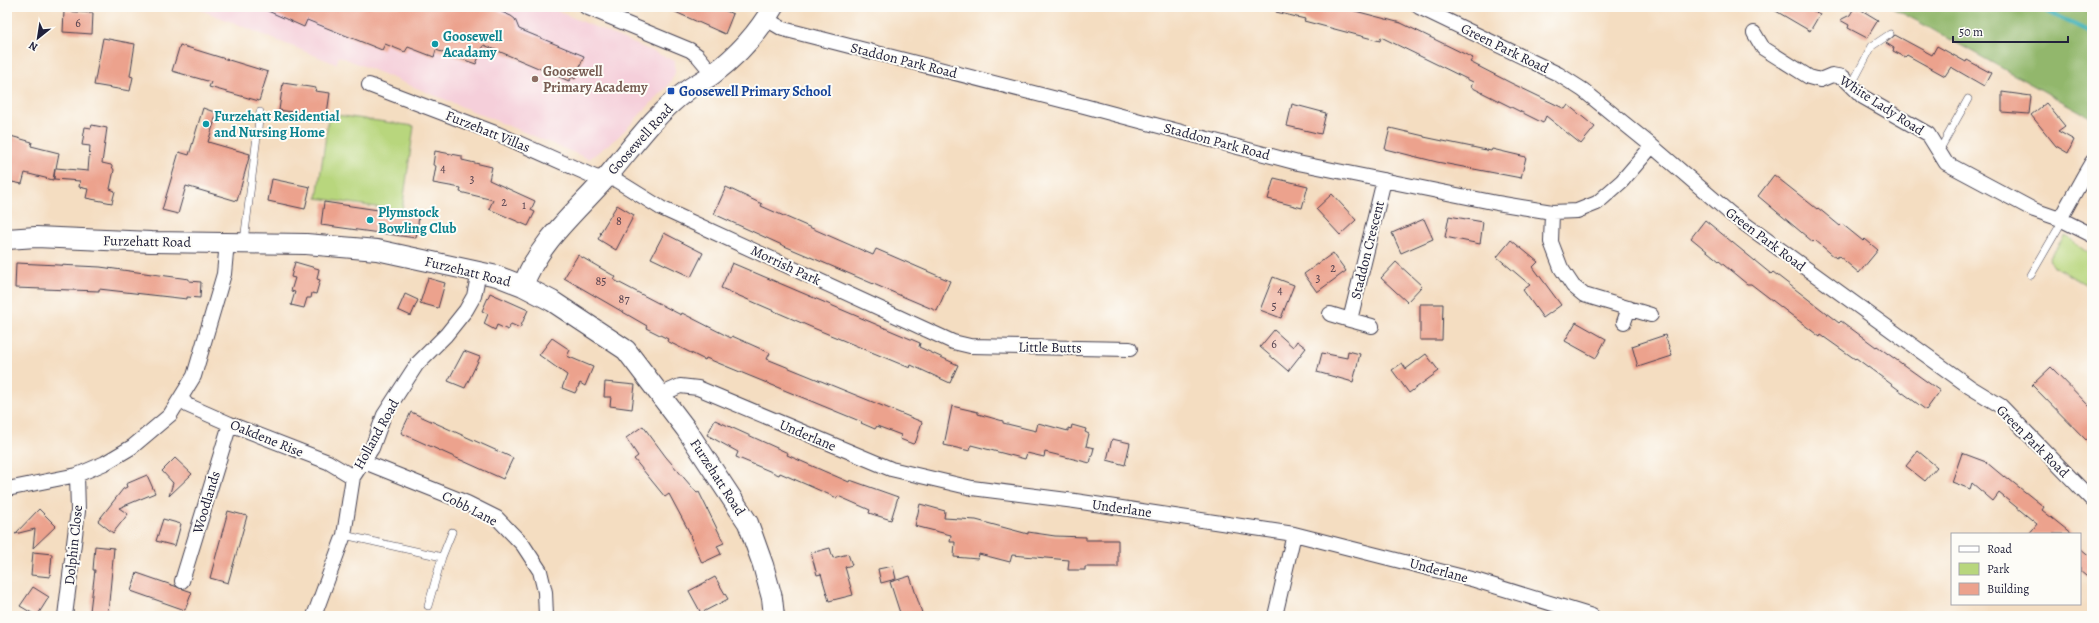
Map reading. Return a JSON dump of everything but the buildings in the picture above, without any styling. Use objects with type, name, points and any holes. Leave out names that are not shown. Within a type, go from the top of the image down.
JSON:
[{"type":"street","points":[[586,7],[690,50],[698,56],[713,74]]},
{"type":"street","name":"Green Park Road","points":[[1419,7],[1558,74],[1583,90],[1652,146],[1731,214],[1970,387],[2001,406],[2092,500]]},
{"type":"street","name":"Goosewell Road","points":[[523,286],[538,257],[562,225],[605,179],[657,117],[685,92],[713,74],[753,38],[769,13]]},
{"type":"street","name":"Staddon Park Road","points":[[769,13],[783,29],[1084,106],[1298,163],[1497,203],[1552,212],[1577,211],[1597,203],[1622,181],[1652,146]]},
{"type":"street","name":"White Lady Road","points":[[1754,33],[1763,48],[1809,77],[1820,80],[1832,75],[1843,77],[1864,97],[1928,134],[1946,163],[2034,210],[2062,220],[2092,235]]},
{"type":"street","name":"Furzehatt Villas","points":[[370,85],[498,134],[595,177],[605,179]]},
{"type":"street","points":[[2062,220],[2090,172]]},
{"type":"street","name":"Morrish Park","points":[[605,179],[616,180],[661,208],[946,339],[970,346]]},
{"type":"street","name":"Staddon Crescent","points":[[1350,320],[1384,180]]},
{"type":"street","points":[[1552,212],[1551,242],[1561,268],[1573,286],[1584,295],[1651,315]]},
{"type":"street","name":"Furzehatt Road","points":[[7,239],[36,237],[151,242],[306,244],[377,250],[497,276],[523,286],[569,312],[626,350],[686,429],[748,523],[763,565],[772,598],[774,616]]},
{"type":"street","points":[[7,489],[77,474],[105,463],[132,447],[170,415],[182,399],[194,376],[210,327],[224,274],[236,242]]},
{"type":"street","name":"Holland Road","points":[[314,616],[344,535],[352,477],[372,448],[384,415],[417,364],[446,335],[466,310],[474,296],[479,272]]},
{"type":"street","points":[[1624,322],[1629,308]]},
{"type":"street","points":[[1330,314],[1372,326]]},
{"type":"street","name":"Little Butts","points":[[970,346],[1130,349]]},
{"type":"street","name":"Underlane","points":[[660,395],[680,386],[698,388],[891,468],[972,488],[1075,501],[1294,534],[1475,580],[1592,616]]},
{"type":"street","name":"Oakdene Rise","points":[[182,399],[187,405],[230,424],[328,462],[352,477]]},
{"type":"street","name":"Woodlands","points":[[182,581],[230,424]]},
{"type":"street","name":"Cobb Lane","points":[[362,461],[467,503],[497,518],[523,545],[540,571],[545,592],[546,616]]},
{"type":"street","name":"Dolphin Close","points":[[65,616],[78,511],[77,474]]},
{"type":"street","points":[[1275,616],[1294,534]]},
{"type":"lane","points":[[1852,84],[1872,46],[1890,34]]},
{"type":"lane","points":[[1939,151],[1968,99]]},
{"type":"lane","points":[[236,242],[260,112]]},
{"type":"lane","points":[[2031,275],[2062,220]]},
{"type":"lane","points":[[428,606],[442,557],[452,532]]},
{"type":"lane","points":[[344,535],[442,557]]},
{"type":"shaded area","name":"Goosewell Primary Academy","points":[[194,7],[548,7],[675,61],[675,73],[668,86],[618,137],[589,159],[339,56],[336,64]]},
{"type":"green space","points":[[1890,7],[2092,7],[2092,118],[1917,21]]},
{"type":"green space","points":[[329,114],[414,126],[402,211],[317,198]]},
{"type":"green space","points":[[2065,236],[2092,256],[2092,288],[2053,266],[2049,259]]},
{"type":"waterway","points":[[2038,7],[2092,33]]},
{"type":"place","name":"Goosewell Acadamy","points":[[435,44]]},
{"type":"place","name":"Goosewell Primary Academy","points":[[535,79]]},
{"type":"place","name":"Goosewell Primary School","points":[[671,91]]},
{"type":"place","name":"Furzehatt Residential and Nursing Home","points":[[206,124]]},
{"type":"place","name":"Plymstock Bowling Club","points":[[370,220]]}]
